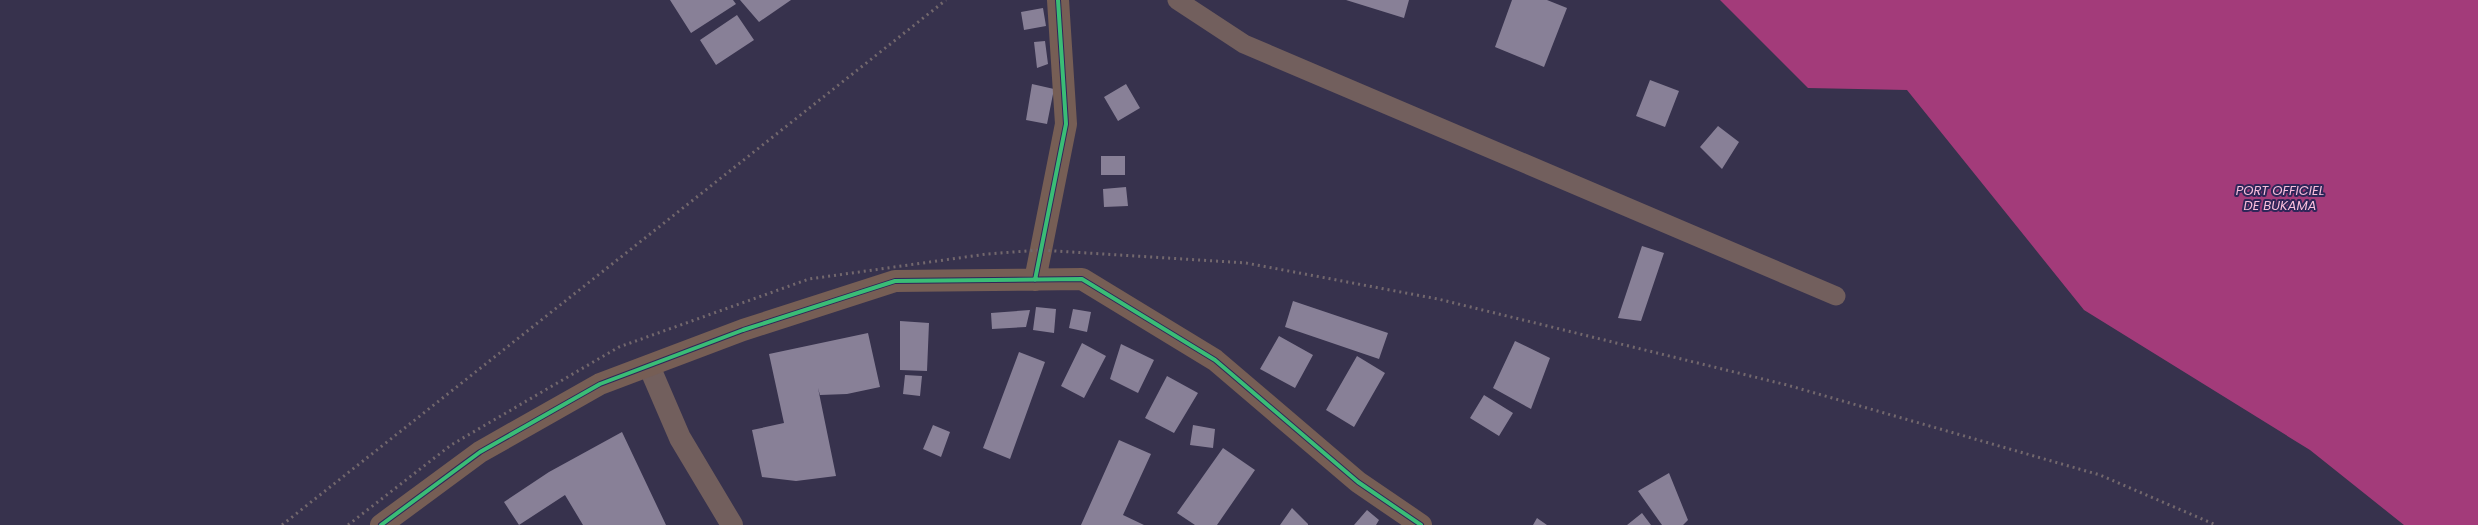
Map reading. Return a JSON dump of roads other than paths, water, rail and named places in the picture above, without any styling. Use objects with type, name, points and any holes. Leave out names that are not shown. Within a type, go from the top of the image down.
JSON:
[{"type":"street","points":[[1035,280],[1066,124],[1058,0]]},
{"type":"street","points":[[381,525],[480,452],[600,384],[743,330],[895,281],[1082,279],[1215,360],[1358,482],[1421,525]]},
{"type":"street","points":[[648,366],[680,438],[732,525]]},
{"type":"lane","points":[[1177,0],[1244,44],[1836,296]]},
{"type":"water","name":"PORT OFFICIEL DE BUKAMA","points":[[1720,0],[2478,0],[2478,525],[2404,525],[2310,450],[2084,310],[1907,90],[1808,88]]},
{"type":"railway","points":[[282,525],[946,0]]},
{"type":"railway","points":[[348,525],[451,445],[619,347],[809,279],[987,254],[1040,250],[1246,263],[1438,299],[1787,385],[2100,475],[2216,525]]}]
